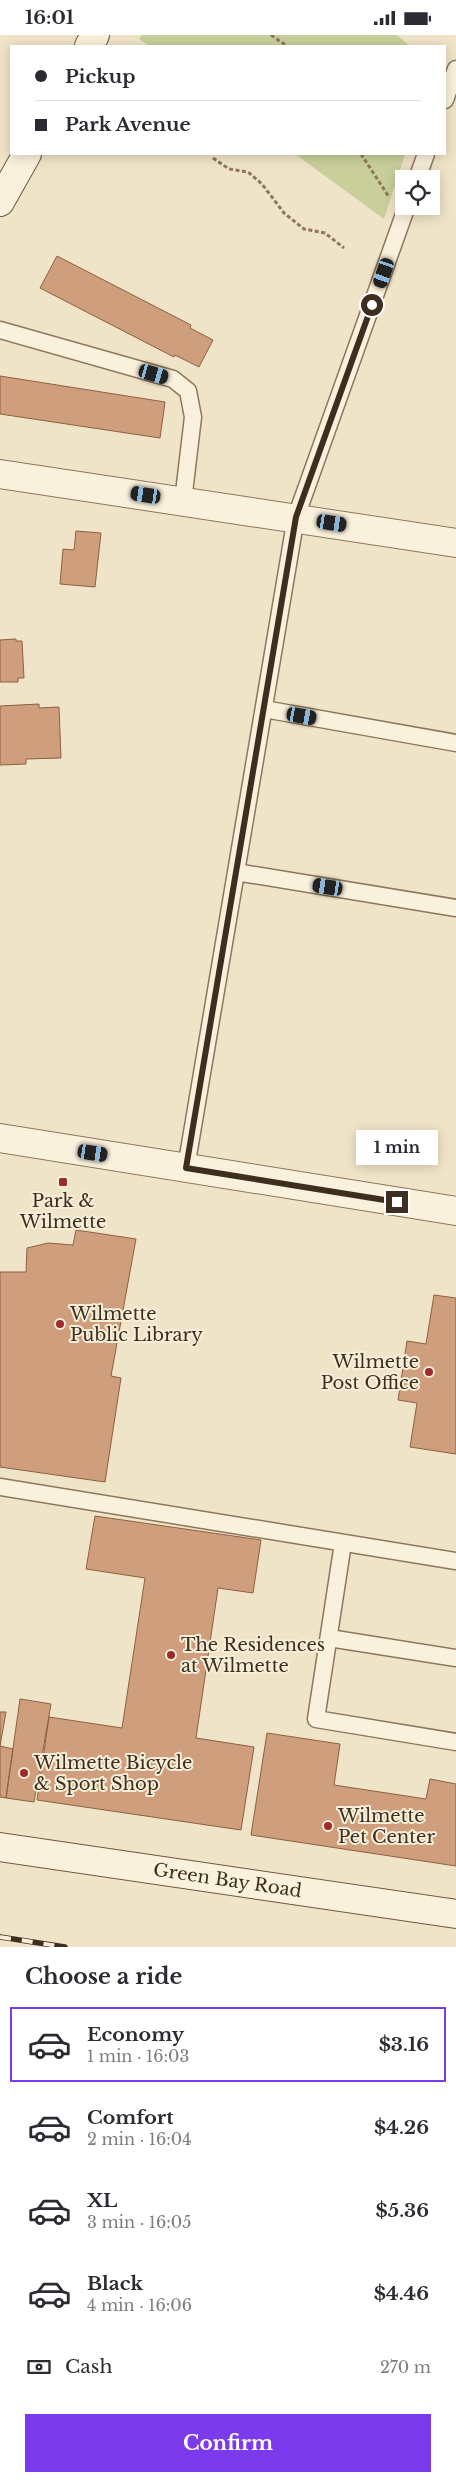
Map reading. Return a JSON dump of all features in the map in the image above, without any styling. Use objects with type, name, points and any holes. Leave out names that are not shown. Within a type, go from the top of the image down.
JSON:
[{"type":"street","points":[[4,184],[26,155]]},
{"type":"street","points":[[0,474],[296,517],[456,543]]},
{"type":"street","points":[[0,1138],[456,1211]]},
{"type":"street","name":"Green Bay Road","points":[[0,1847],[456,1915]]},
{"type":"lane","points":[[446,97],[456,69]]},
{"type":"lane","points":[[420,170],[426,155]]},
{"type":"lane","points":[[186,1168],[296,517],[404,215]]},
{"type":"lane","points":[[0,330],[173,379],[188,391],[193,417],[183,501]]},
{"type":"lane","points":[[264,709],[456,743]]},
{"type":"lane","points":[[236,873],[456,908]]},
{"type":"lane","points":[[0,1487],[456,1561]]},
{"type":"lane","points":[[343,1543],[316,1719],[456,1742]]},
{"type":"lane","points":[[328,1638],[456,1658]]},
{"type":"path","points":[[271,35],[286,45]]},
{"type":"path","points":[[361,155],[395,208]]},
{"type":"path","points":[[213,159],[229,169],[248,172],[262,184],[284,213],[304,229],[325,233],[344,248]]},
{"type":"green space","points":[[142,35],[397,35],[409,45],[148,45],[139,39]]},
{"type":"green space","points":[[296,155],[405,155],[400,170],[395,170],[395,185],[384,219]]},
{"type":"building","points":[[57,256],[191,325],[190,328],[213,340],[199,367],[175,355],[174,357],[40,288]]},
{"type":"building","points":[[0,376],[165,402],[160,438],[0,414]]},
{"type":"building","points":[[76,531],[101,533],[95,587],[60,584],[63,549],[74,550]]},
{"type":"building","points":[[16,639],[16,641],[22,641],[24,678],[18,678],[18,682],[0,682],[0,640]]},
{"type":"building","points":[[39,704],[39,708],[59,707],[61,758],[26,759],[26,764],[0,765],[0,706]]},
{"type":"building","name":"Wilmette Public Library","points":[[76,1230],[136,1239],[111,1376],[121,1378],[105,1482],[0,1467],[0,1272],[26,1272],[27,1248],[48,1243],[73,1245]]},
{"type":"building","name":"Wilmette Post Office","points":[[434,1295],[456,1298],[456,1454],[410,1447],[417,1403],[398,1400],[407,1341],[426,1344]]},
{"type":"building","name":"The Residences at Wilmette","points":[[95,1516],[261,1540],[253,1593],[218,1588],[196,1738],[254,1747],[241,1830],[37,1800],[49,1717],[122,1728],[145,1578],[86,1569]]},
{"type":"building","name":"Wilmette Bicycle & Sport Shop","points":[[20,1699],[51,1704],[34,1802],[6,1798]]},
{"type":"building","points":[[0,1712],[6,1712],[0,1746]]},
{"type":"building","points":[[267,1733],[340,1744],[334,1785],[426,1799],[430,1779],[456,1784],[456,1866],[251,1835]]},
{"type":"building","points":[[0,1746],[13,1749],[6,1798],[0,1797]]},
{"type":"railway","points":[[0,1937],[65,1947]]},
{"type":"place","name":"Park & Wilmette","points":[[63,1182]]},
{"type":"place","name":"Wilmette Public Library","points":[[60,1324]]},
{"type":"place","name":"Wilmette Post Office","points":[[429,1372]]},
{"type":"place","name":"The Residences at Wilmette","points":[[171,1655]]},
{"type":"place","name":"Wilmette Bicycle & Sport Shop","points":[[24,1773]]},
{"type":"place","name":"Wilmette Pet Center","points":[[328,1826]]},
{"type":"route","points":[[372,305],[296,517],[186,1168],[397,1202]]}]
